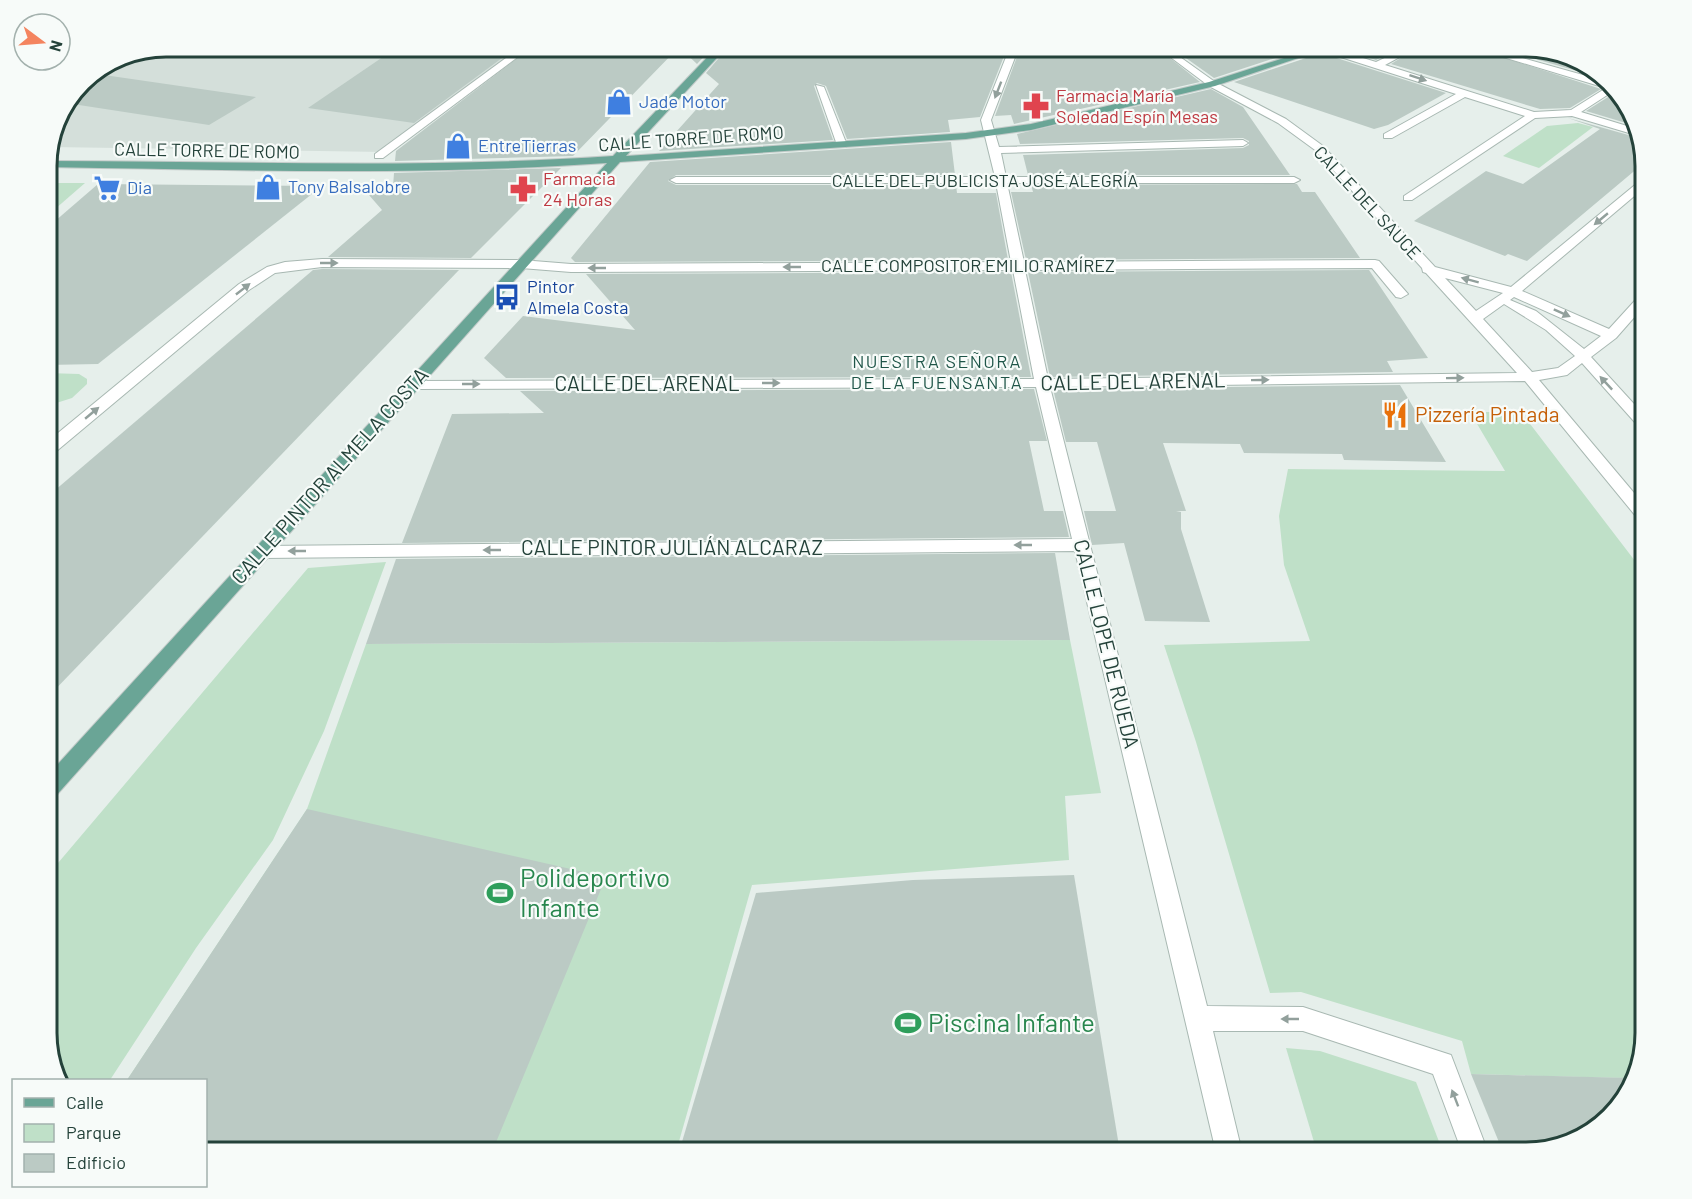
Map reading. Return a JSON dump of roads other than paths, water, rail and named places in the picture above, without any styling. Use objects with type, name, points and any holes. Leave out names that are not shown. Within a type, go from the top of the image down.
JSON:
[{"type":"main road","name":"CALLE PINTOR ALMELA COSTA","points":[[57,780],[614,161],[712,57]]},
{"type":"main road","name":"CALLE TORRE DE ROMO","points":[[57,164],[362,169],[614,161],[990,134],[1031,127],[1212,84],[1294,57]]},
{"type":"street","points":[[379,156],[511,57]]},
{"type":"street","name":"CALLE LOPE DE RUEDA","points":[[1010,57],[986,120],[1001,181],[1042,383],[1166,883],[1227,1142]]},
{"type":"street","name":"CALLE DEL SAUCE","points":[[1176,57],[1212,84],[1282,121],[1318,148],[1427,269],[1529,377],[1635,503]]},
{"type":"street","points":[[1353,57],[1533,115],[1573,114],[1629,130]]},
{"type":"street","points":[[1377,65],[1393,57]]},
{"type":"street","points":[[1512,57],[1596,82]]},
{"type":"street","points":[[819,87],[842,145]]},
{"type":"street","points":[[1573,114],[1606,92]]},
{"type":"street","points":[[1388,136],[1465,93]]},
{"type":"street","points":[[1407,198],[1533,115]]},
{"type":"street","points":[[994,150],[1243,144]]},
{"type":"street","name":"CALLE DEL PUBLICISTA JOSÉ ALEGRÍA","points":[[676,180],[1294,180]]},
{"type":"street","points":[[1474,319],[1507,296],[1635,191]]},
{"type":"street","name":"CALLE COMPOSITOR EMILIO RAMÍREZ","points":[[57,442],[244,287],[271,270],[285,266],[322,263],[521,264],[571,268],[1375,264],[1401,294]]},
{"type":"street","name":"CALLE DEL SAUCE","points":[[1427,269],[1611,335]]},
{"type":"street","name":"CALLE DEL SAUCE","points":[[1507,296],[1550,324],[1635,413]]},
{"type":"street","name":"CALLE DEL ARENAL","points":[[412,385],[1042,383],[1529,377],[1562,372],[1611,335],[1635,310]]},
{"type":"street","name":"CALLE PINTOR JULIÁN ALCARAZ","points":[[262,552],[1082,545]]},
{"type":"street","points":[[1196,1018],[1303,1019],[1442,1064],[1471,1142]]},
{"type":"place","name":"Jade Motor","points":[[619,102]]},
{"type":"place","name":"Farmacia María Soledad Espín Mesas","points":[[1036,106]]},
{"type":"place","name":"EntreTierras","points":[[458,146]]},
{"type":"place","name":"Tony Balsalobre","points":[[268,187]]},
{"type":"place","name":"Dia","points":[[107,188]]},
{"type":"place","name":"Farmacia 24 Horas","points":[[523,189]]},
{"type":"place","name":"Pintor Almela Costa","points":[[507,297]]},
{"type":"place","name":"Pizzería Pintada","points":[[1395,415]]},
{"type":"place","name":"Polideportivo Infante","points":[[500,893]]},
{"type":"place","name":"Piscina Infante","points":[[908,1023]]},
{"type":"district","name":"NUESTRA SEÑORA DE LA FUENSANTA","points":[[937,372]]}]
